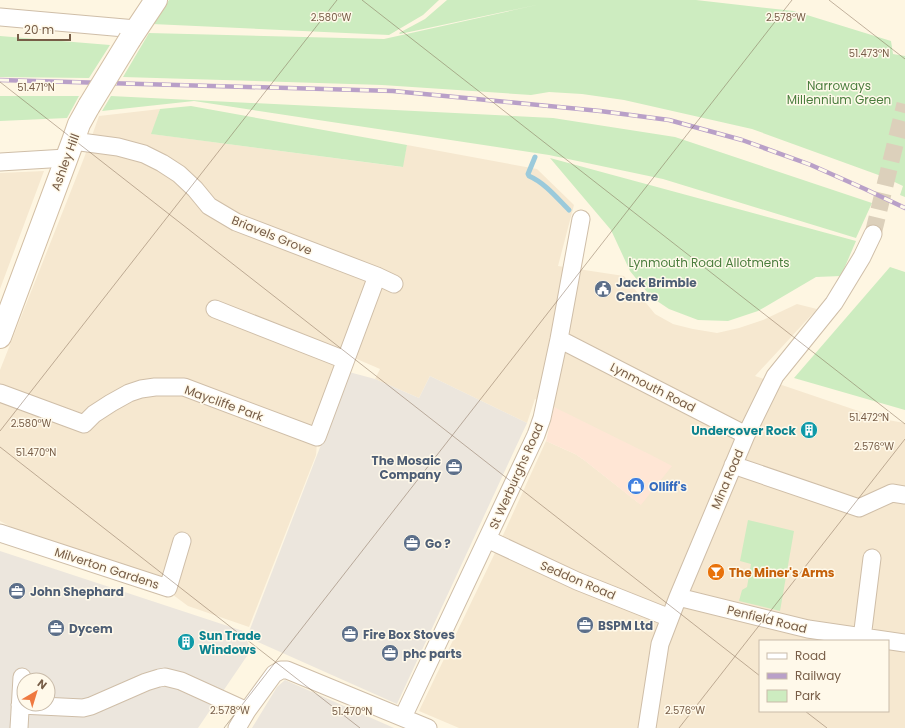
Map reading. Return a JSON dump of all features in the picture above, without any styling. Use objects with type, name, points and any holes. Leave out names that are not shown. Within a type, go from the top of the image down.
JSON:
[{"type":"main road","name":"Ashley Hill","points":[[0,337],[79,124],[133,34],[156,0]]},
{"type":"street","points":[[0,17],[133,34]]},
{"type":"street","name":"Briavels Grove","points":[[0,162],[69,150],[118,148],[144,154],[179,174],[195,189],[209,206],[236,222],[377,276],[394,284]]},
{"type":"street","name":"St Werburghs Road","points":[[403,717],[540,424],[559,339],[581,219]]},
{"type":"street","name":"Mina Road","points":[[647,728],[660,644],[678,596],[746,436],[775,376],[834,303],[862,257],[873,234]]},
{"type":"street","points":[[216,309],[345,360],[377,276]]},
{"type":"street","name":"Lynmouth Road","points":[[559,339],[746,436]]},
{"type":"street","name":"Maycliffe Park","points":[[0,393],[84,424],[105,406],[129,393],[155,387],[184,387],[317,437],[345,360]]},
{"type":"street","points":[[733,465],[856,507],[862,507],[892,493],[905,495]]},
{"type":"street","name":"Milverton Gardens","points":[[0,533],[168,588],[182,541]]},
{"type":"street","name":"Seddon Road","points":[[487,539],[576,581],[670,618]]},
{"type":"street","points":[[862,638],[872,558]]},
{"type":"street","name":"Penfield Road","points":[[678,596],[808,629],[879,640]]},
{"type":"street","name":"Penfield Road","points":[[889,641],[905,643]]},
{"type":"street","points":[[237,728],[247,711],[274,674],[281,670],[287,670],[428,728]]},
{"type":"street","points":[[56,707],[83,708],[91,706],[153,679],[165,677],[181,681],[247,711]]},
{"type":"street","points":[[19,728],[20,712]]},
{"type":"shaded area","points":[[160,109],[152,134],[402,167],[407,145],[537,169],[574,205],[558,266],[624,276],[655,314],[673,324],[717,333],[763,320],[797,304],[817,309],[755,376],[882,419],[905,423],[905,728],[459,728],[419,711],[493,557],[546,441],[575,454],[584,460],[641,505],[554,407],[535,399],[527,423],[430,376],[419,398],[375,379],[380,369],[343,353],[319,420],[316,455],[249,627],[188,606],[149,577],[31,538],[0,521],[0,370],[84,158],[99,116]]},
{"type":"shaded area","points":[[44,171],[0,289],[0,173]]},
{"type":"shaded area","points":[[349,372],[375,379],[419,398],[430,376],[527,423],[397,704],[247,637]]},
{"type":"shaded area","points":[[554,407],[672,466],[641,505],[584,460],[575,454],[546,441]]},
{"type":"shaded area","points":[[0,551],[243,631],[251,650],[198,728],[0,728]]},
{"type":"shaded area","points":[[285,680],[394,728],[252,728],[277,687]]},
{"type":"green space","points":[[169,0],[439,0],[423,15],[389,35],[152,24]]},
{"type":"green space","name":"Narroways Millennium Green","points":[[447,0],[696,0],[794,11],[891,41],[893,54],[905,56],[905,197],[900,195],[903,186],[884,177],[752,129],[624,100],[582,94],[549,92],[531,95],[382,85],[123,77],[149,33],[384,39],[541,4],[399,33],[425,19]]},
{"type":"green space","points":[[0,36],[110,45],[89,78],[0,77]]},
{"type":"green space","points":[[0,96],[79,96],[67,118],[0,121]]},
{"type":"green space","points":[[111,96],[553,118],[675,137],[872,203],[856,238],[663,179],[549,155],[194,101],[102,111]]},
{"type":"green space","points":[[191,106],[407,145],[403,167],[151,134],[160,109]]},
{"type":"green space","name":"Lynmouth Road Allotments","points":[[550,158],[856,241],[841,276],[816,277],[758,311],[728,321],[698,320],[669,309],[651,297],[630,271],[611,230]]},
{"type":"green space","points":[[890,267],[905,272],[905,410],[794,378]]},
{"type":"green space","points":[[748,520],[794,531],[780,611],[739,601],[742,590],[747,587],[751,564],[740,561]]},
{"type":"waterway","points":[[535,157],[528,174],[529,176],[546,187],[569,210]]},
{"type":"tunnel","points":[[873,234],[905,104]]},
{"type":"railway","points":[[0,80],[393,91],[600,111],[669,120],[742,140],[811,165],[905,208]]},
{"type":"place","name":"Jack Brimble Centre","points":[[603,289]]},
{"type":"place","name":"Undercover Rock","points":[[809,430]]},
{"type":"place","name":"The Mosaic Company","points":[[454,467]]},
{"type":"place","name":"Olliff's","points":[[636,486]]},
{"type":"place","name":"Go ?","points":[[412,543]]},
{"type":"place","name":"The Miner's Arms","points":[[716,572]]},
{"type":"place","name":"John Shephard","points":[[17,591]]},
{"type":"place","name":"BSPM Ltd","points":[[585,625]]},
{"type":"place","name":"Dycem","points":[[56,628]]},
{"type":"place","name":"Fire Box Stoves","points":[[350,634]]},
{"type":"place","name":"Sun Trade Windows","points":[[186,642]]},
{"type":"place","name":"phc parts","points":[[390,653]]}]
